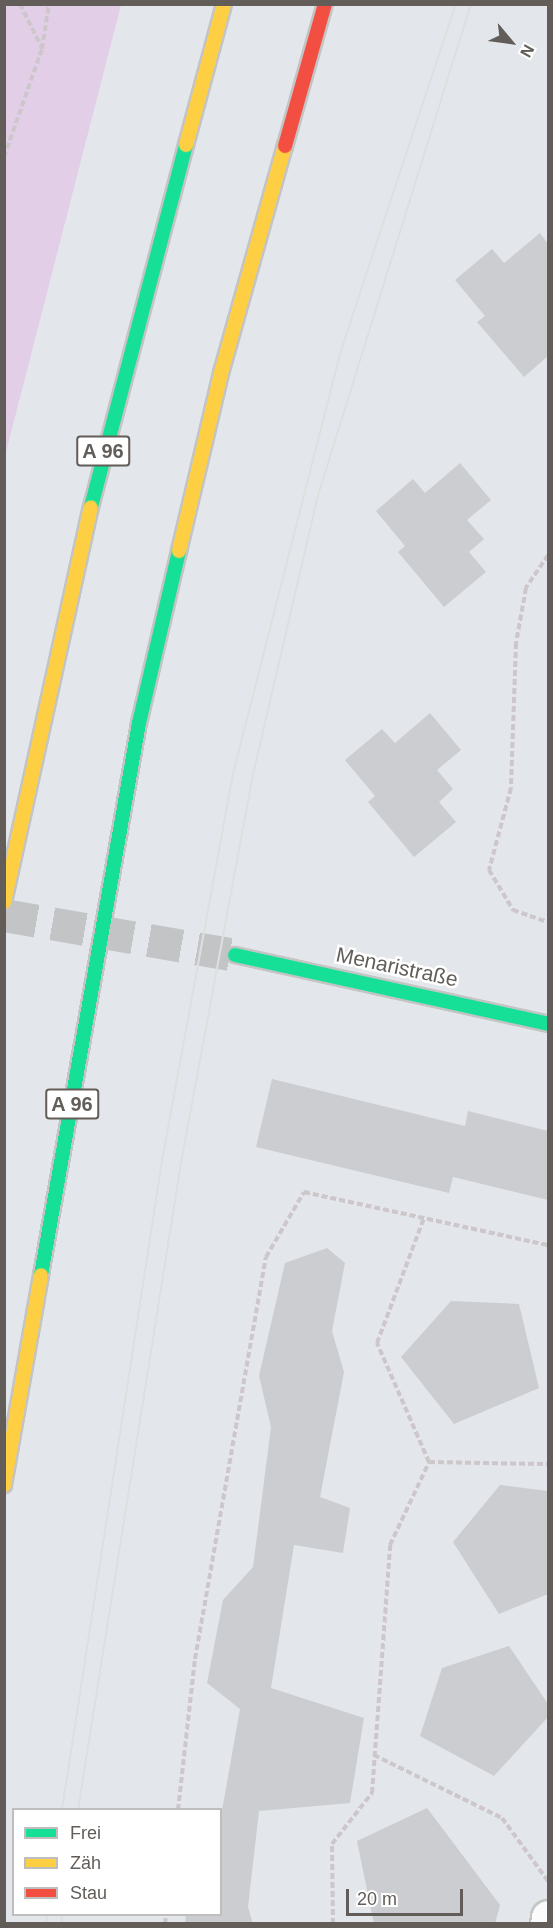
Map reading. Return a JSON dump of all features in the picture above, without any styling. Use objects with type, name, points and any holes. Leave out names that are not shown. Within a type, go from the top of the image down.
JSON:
[{"type":"main road","name":"A 96","points":[[4,902],[110,423],[224,4]]},
{"type":"main road","name":"A 96","points":[[4,1485],[139,723],[221,373],[325,4]]},
{"type":"main road","name":"Menaristraße","points":[[235,955],[549,1024]]},
{"type":"street","points":[[547,1923],[549,1917]]},
{"type":"path","points":[[20,4],[42,49]]},
{"type":"path","points":[[4,157],[42,49],[49,4]]},
{"type":"path","points":[[549,555],[524,599],[516,643],[511,788],[489,870],[513,910],[549,922]]},
{"type":"path","points":[[178,1808],[195,1659],[266,1257],[304,1192],[549,1245]]},
{"type":"path","points":[[333,1923],[332,1844],[372,1793],[390,1545],[429,1462],[377,1343],[424,1218]]},
{"type":"path","points":[[429,1462],[549,1464]]},
{"type":"path","points":[[374,1755],[502,1818],[549,1881]]},
{"type":"shaded area","points":[[4,5],[121,5],[5,456]]},
{"type":"building","points":[[540,233],[548,244],[548,356],[524,377],[477,322],[485,316],[455,280],[492,249],[504,263]]},
{"type":"building","points":[[460,463],[491,500],[467,520],[484,539],[469,552],[486,572],[444,607],[398,552],[405,546],[376,511],[413,479],[425,493]]},
{"type":"building","points":[[430,713],[461,750],[437,770],[453,789],[439,802],[456,822],[414,857],[368,802],[375,796],[345,760],[382,729],[395,743]]},
{"type":"building","points":[[272,1079],[465,1126],[468,1111],[548,1131],[548,1200],[453,1177],[449,1193],[256,1147]]},
{"type":"building","points":[[327,1248],[345,1263],[332,1331],[344,1372],[320,1497],[350,1508],[343,1553],[294,1545],[271,1688],[364,1718],[350,1803],[259,1811],[248,1907],[253,1924],[185,1924],[186,1916],[222,1916],[222,1811],[240,1709],[207,1683],[223,1600],[253,1567],[271,1427],[259,1376],[285,1263]]},
{"type":"building","points":[[451,1301],[519,1304],[539,1388],[454,1424],[401,1357]]},
{"type":"building","points":[[500,1485],[548,1491],[548,1594],[499,1614],[453,1542]]},
{"type":"building","points":[[509,1646],[548,1704],[548,1717],[494,1776],[420,1736],[442,1668]]},
{"type":"building","points":[[427,1808],[500,1905],[495,1924],[374,1924],[357,1841]]},
{"type":"tunnel","points":[[4,915],[235,955]]},
{"type":"tram line","points":[[62,1808],[162,1161],[233,774],[340,354],[456,4]]},
{"type":"tram line","points":[[78,1808],[181,1163],[252,779],[317,499],[471,4]]},
{"type":"tram line","points":[[46,1924],[47,1916]]},
{"type":"tram line","points":[[61,1924],[63,1916]]},
{"type":"traffic: fast","points":[[91,507],[186,145]]},
{"type":"traffic: fast","points":[[41,1275],[139,723],[179,551]]},
{"type":"traffic: fast","points":[[235,955],[548,1024]]},
{"type":"traffic: slow","points":[[186,145],[224,4]]},
{"type":"traffic: slow","points":[[179,551],[221,373],[285,146]]},
{"type":"traffic: slow","points":[[4,902],[91,507]]},
{"type":"traffic: slow","points":[[4,1485],[41,1275]]},
{"type":"traffic: jam","points":[[285,146],[325,4]]}]
